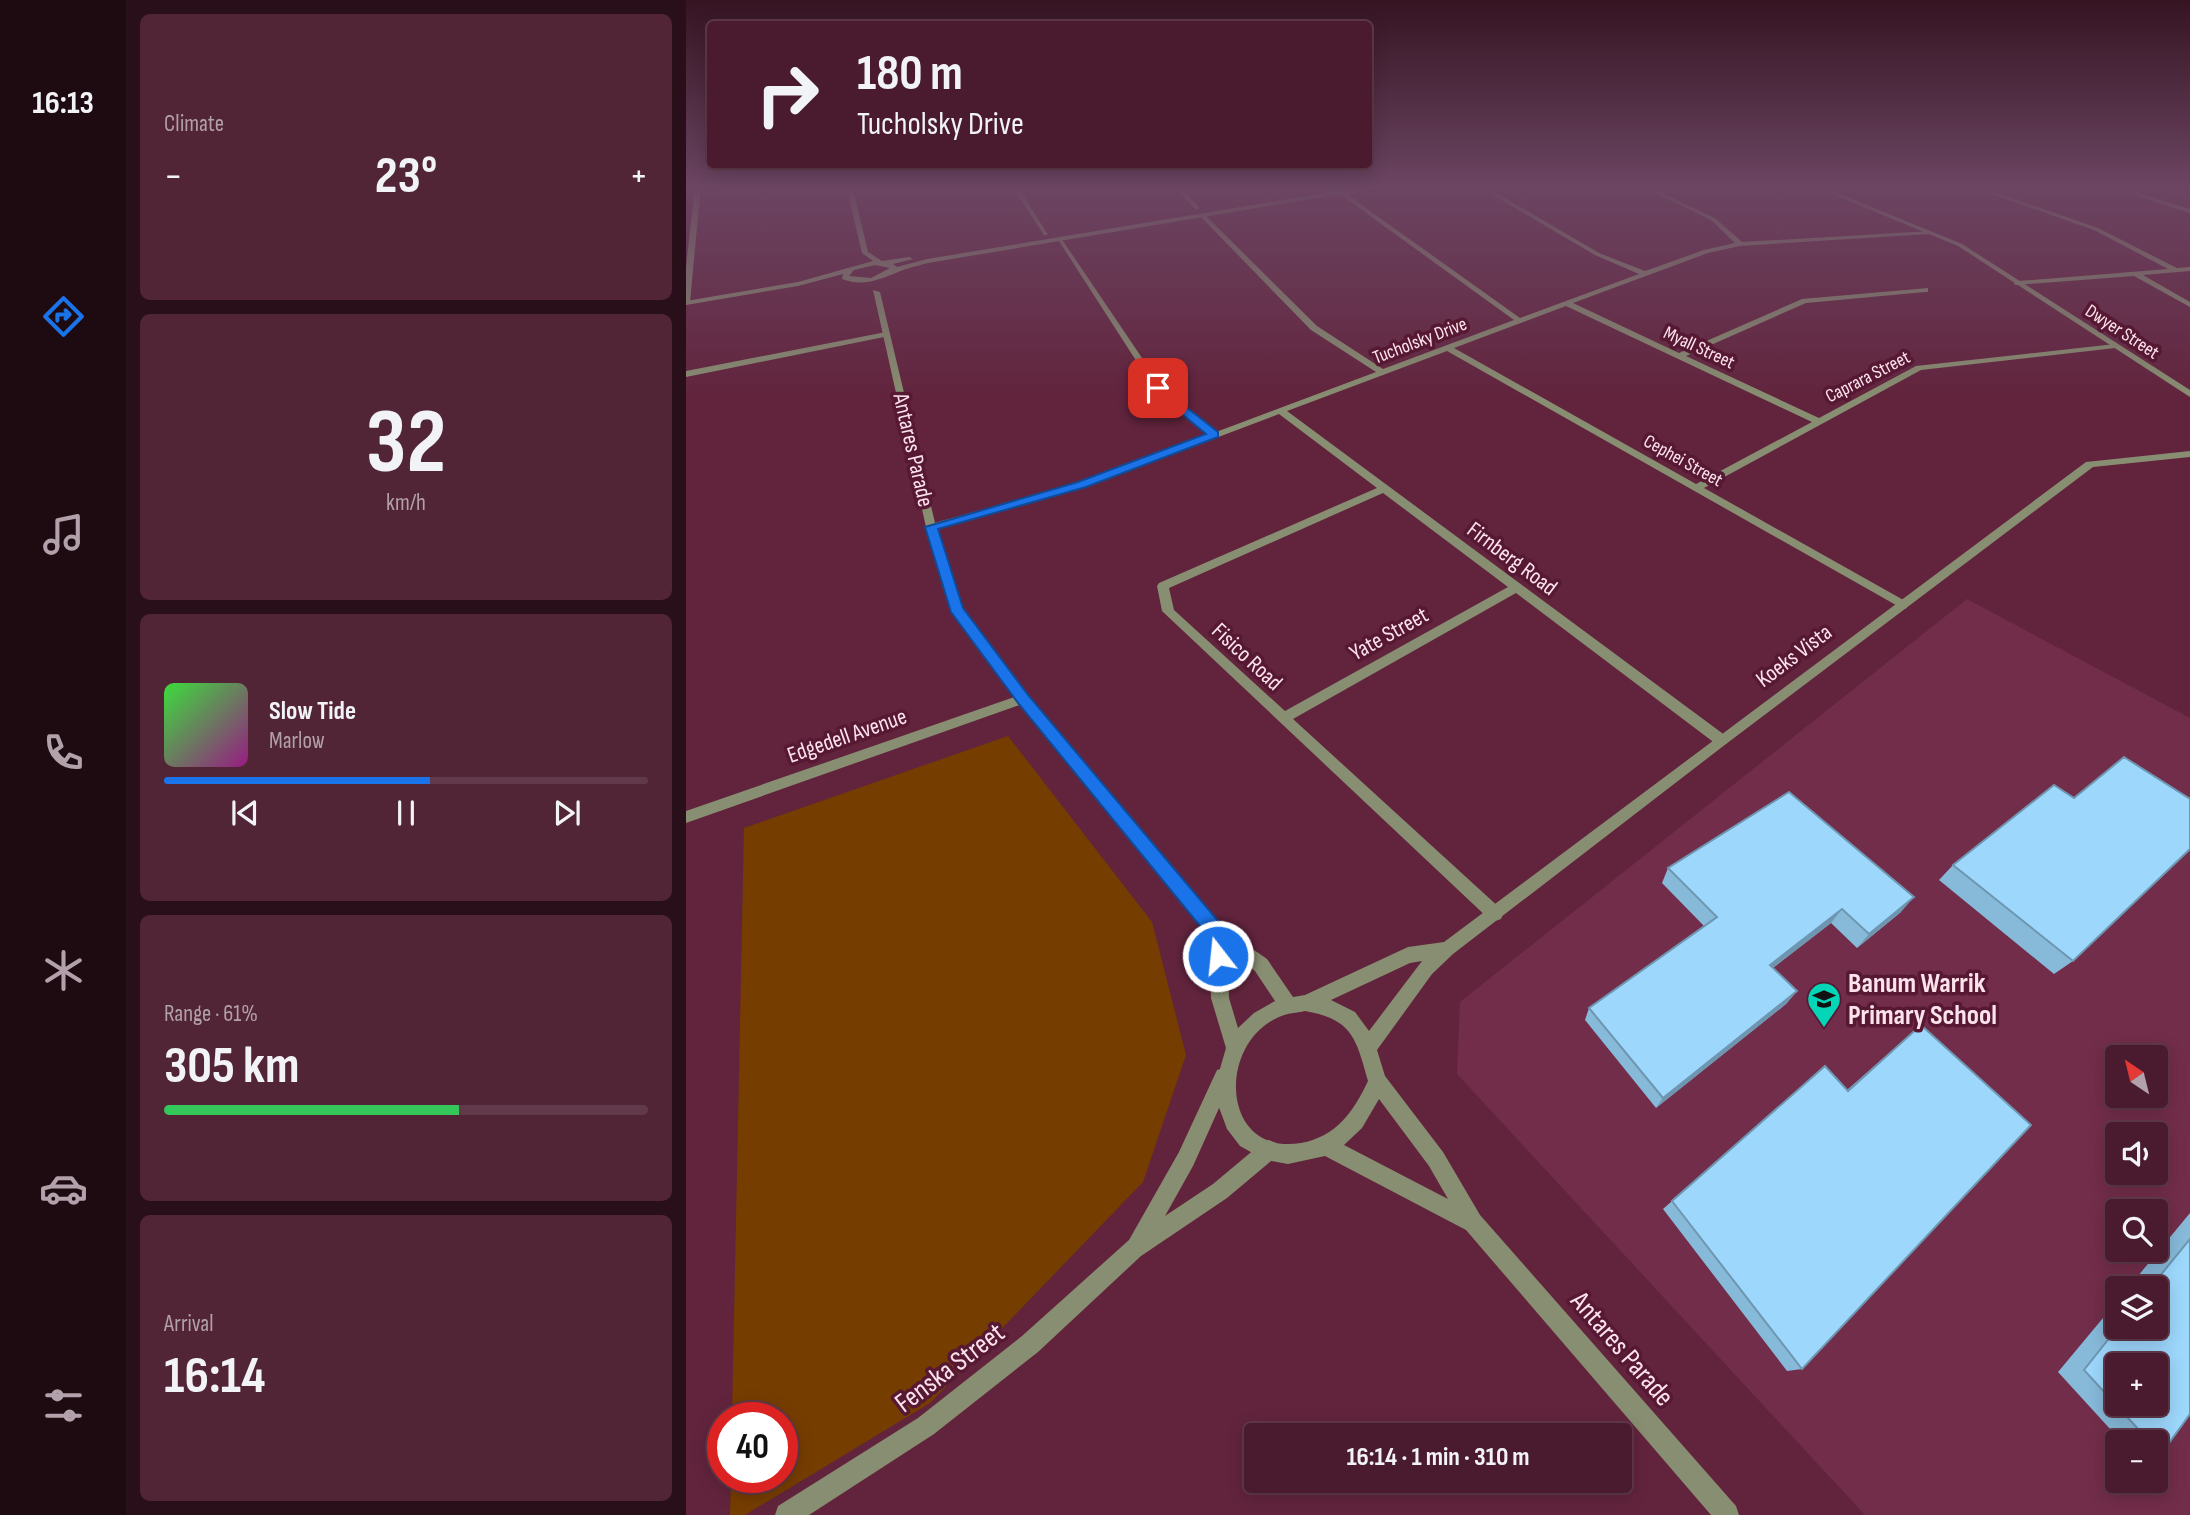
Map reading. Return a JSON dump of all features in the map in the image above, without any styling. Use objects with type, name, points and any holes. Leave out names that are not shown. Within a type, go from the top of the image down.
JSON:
[{"type":"street","points":[[691,256],[686,303],[798,284],[923,256]]},
{"type":"street","points":[[859,256],[845,277],[876,292],[891,273],[893,266],[882,263],[872,256]]},
{"type":"street","points":[[798,284],[855,281],[927,261],[959,256]]},
{"type":"street","points":[[1070,256],[1158,388],[1214,435]]},
{"type":"street","points":[[1243,256],[1314,328],[1382,372]]},
{"type":"street","points":[[1429,256],[1518,320]]},
{"type":"street","points":[[1601,256],[1643,274]]},
{"type":"street","name":"Tucholsky Drive","points":[[931,527],[1082,485],[1693,256]]},
{"type":"street","name":"Dwyer Street","points":[[1976,256],[2190,394]]},
{"type":"street","points":[[2148,256],[2176,270]]},
{"type":"street","points":[[2018,283],[2190,269]]},
{"type":"street","points":[[2134,273],[2190,305]]},
{"type":"street","points":[[1679,356],[1805,302],[1925,290]]},
{"type":"street","name":"Antares Parade","points":[[876,292],[931,527],[956,609],[1023,699],[1218,934],[1261,965],[1297,1004]]},
{"type":"street","name":"Myall Street","points":[[1566,303],[1819,422]]},
{"type":"street","points":[[686,374],[886,334]]},
{"type":"street","name":"Caprara Street","points":[[1695,489],[1919,368],[2115,346]]},
{"type":"street","name":"Cephei Street","points":[[1447,348],[1903,605]]},
{"type":"street","name":"Firnberg Road","points":[[1279,410],[1721,740]]},
{"type":"street","name":"Koeks Vista","points":[[1368,1048],[1426,968],[1447,948],[2090,464],[2190,454]]},
{"type":"street","name":"Fisico Road","points":[[1384,489],[1163,586],[1168,611],[1495,914]]},
{"type":"street","name":"Yate Street","points":[[1283,718],[1516,588]]},
{"type":"street","name":"Edgedell Avenue","points":[[686,817],[1023,699]]},
{"type":"street","points":[[1218,934],[1220,998],[1235,1047]]},
{"type":"street","name":"Koeks Vista","points":[[1377,1081],[1361,1114],[1346,1132],[1326,1146],[1302,1154],[1278,1154],[1252,1143],[1233,1123],[1224,1097],[1224,1077],[1235,1047],[1253,1024],[1278,1008],[1297,1004],[1408,955],[1447,948]]},
{"type":"street","points":[[1297,1004],[1321,1004],[1347,1015],[1365,1037],[1377,1081]]},
{"type":"street","points":[[1134,1249],[1186,1159],[1224,1077]]},
{"type":"street","name":"Antares Parade","points":[[1377,1081],[1436,1159],[1473,1223],[1727,1515]]},
{"type":"street","name":"Antares Parade","points":[[1326,1146],[1473,1223]]},
{"type":"street","points":[[1134,1249],[1220,1191],[1269,1150]]},
{"type":"street","name":"Fenska Street","points":[[787,1515],[926,1426],[1030,1344],[1134,1249]]},
{"type":"shaded area","name":"Banum Warrik Primary School","points":[[1967,599],[2190,718],[2190,1515],[1865,1515],[1457,1074],[1460,1002]]},
{"type":"shaded area","points":[[1008,736],[1152,922],[1186,1055],[1143,1182],[930,1403],[798,1483],[798,1402],[732,1402],[744,828]]},
{"type":"shaded area","points":[[731,1493],[781,1493],[745,1515],[730,1515]]},
{"type":"building","points":[[2124,757],[2190,799],[2190,849],[2073,961],[1953,865],[2054,785],[2074,798]]},
{"type":"building","points":[[1789,792],[1914,897],[1869,934],[1842,909],[1770,965],[1797,991],[1663,1098],[1589,1008],[1717,917],[1668,868]]},
{"type":"building","points":[[1921,1025],[2031,1125],[1802,1369],[1672,1201],[1825,1066],[1848,1091]]},
{"type":"building","points":[[2190,1239],[2190,1414],[2168,1444],[2168,1430],[2139,1430],[2126,1416],[2168,1416],[2168,1353],[2105,1353],[2105,1393],[2084,1370],[2109,1339],[2168,1339],[2168,1276],[2160,1276]]},
{"type":"place","name":"Banum Warrik Primary School","points":[[1824,1029]]},
{"type":"route","points":[[1158,388],[1214,435],[1082,485],[931,527],[956,609],[1023,699],[1218,934],[1218,956]]}]
